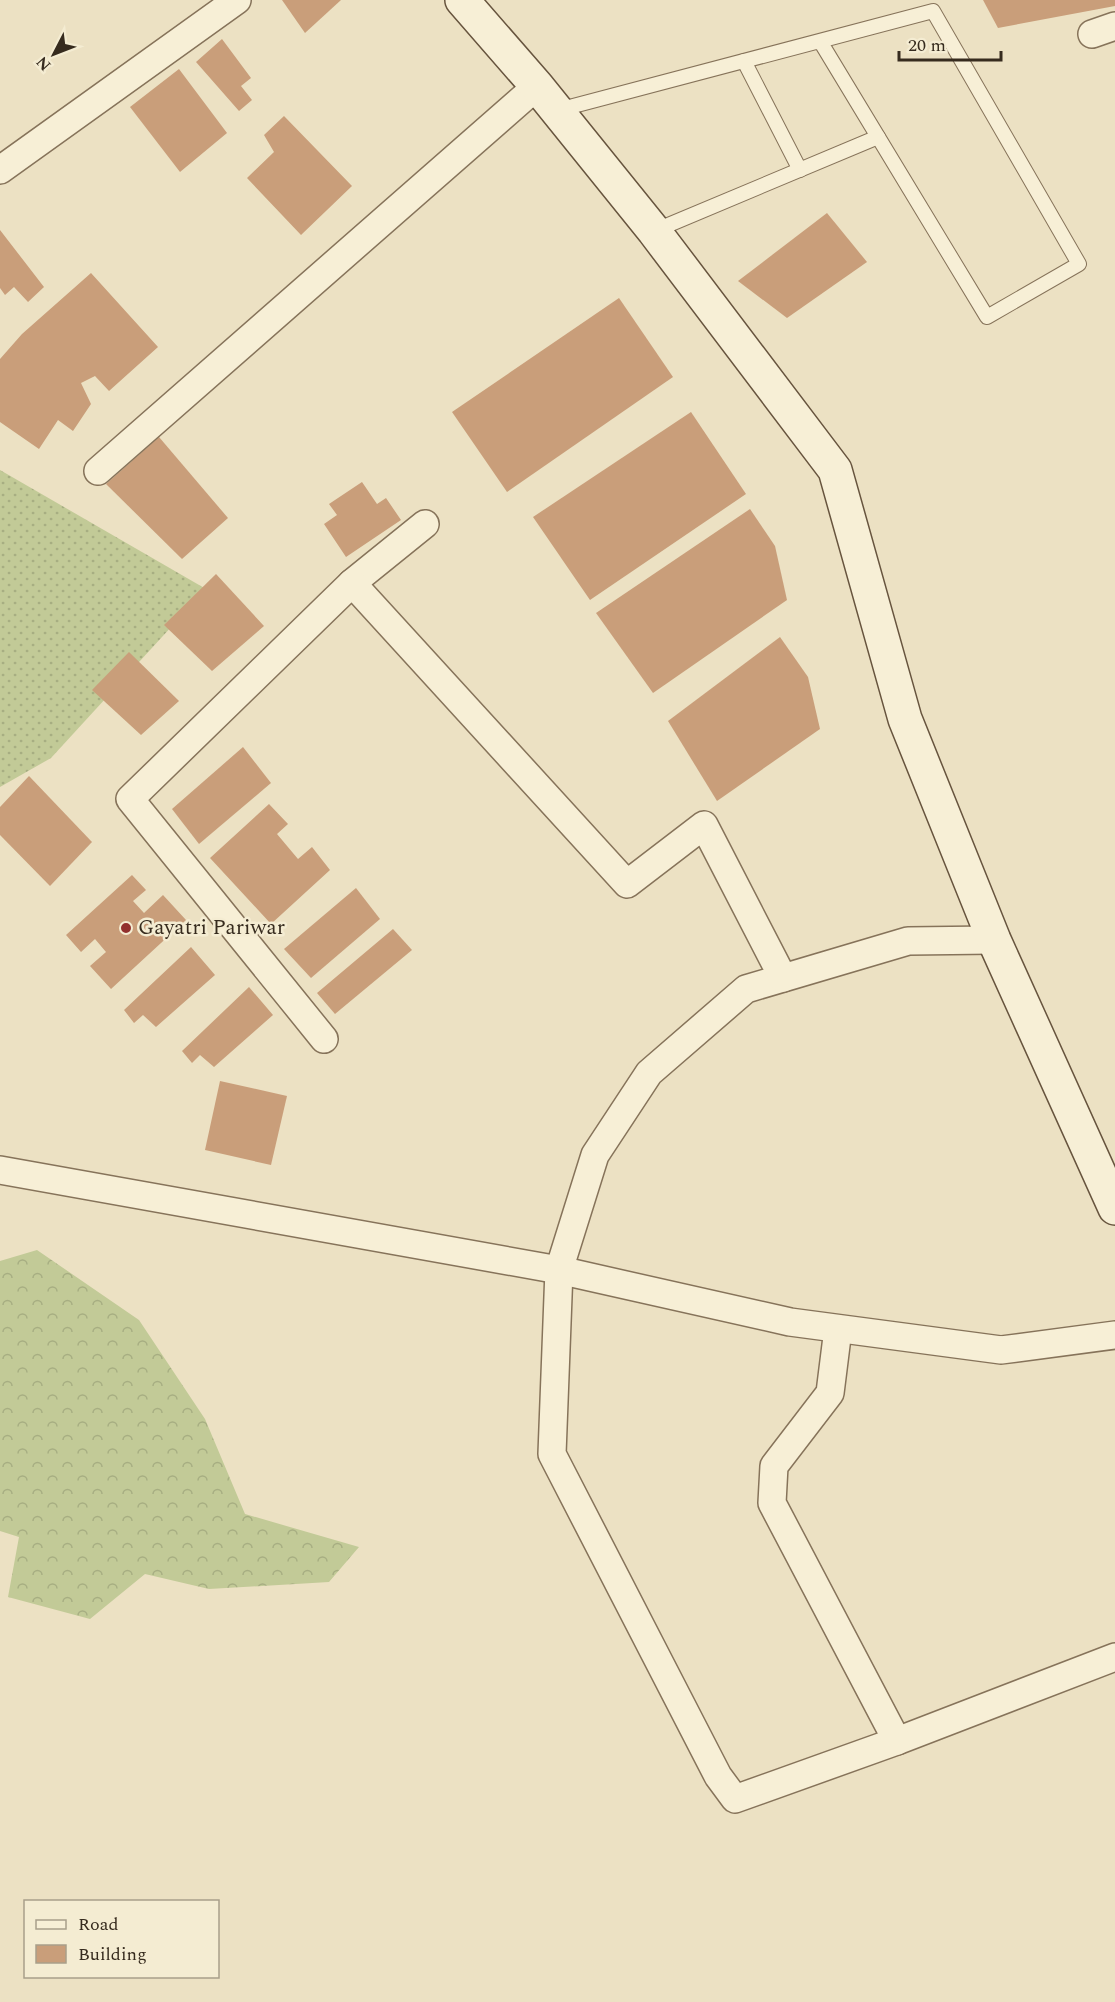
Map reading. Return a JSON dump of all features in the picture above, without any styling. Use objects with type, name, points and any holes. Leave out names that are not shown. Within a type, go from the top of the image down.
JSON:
[{"type":"street","points":[[0,170],[237,0]]},
{"type":"street","points":[[462,0],[547,98],[654,231],[835,470],[905,719],[994,940],[1115,1208]]},
{"type":"street","points":[[98,471],[547,98]]},
{"type":"street","points":[[324,1039],[130,799],[352,583],[425,524]]},
{"type":"street","points":[[352,583],[627,884],[704,825],[783,978]]},
{"type":"street","points":[[994,940],[908,942],[746,989],[649,1073],[595,1155],[559,1270],[552,1454],[718,1776],[735,1799],[897,1741],[1115,1657]]},
{"type":"street","points":[[0,1170],[559,1270],[790,1322],[837,1329],[1001,1350],[1115,1335]]},
{"type":"street","points":[[837,1329],[830,1393],[774,1466],[772,1503],[897,1741]]},
{"type":"lane","points":[[547,98],[744,61],[933,11],[1079,264],[987,317],[820,41]]},
{"type":"lane","points":[[744,61],[800,170]]},
{"type":"lane","points":[[654,231],[878,137]]},
{"type":"green space","points":[[0,470],[206,589],[51,758],[0,787]]},
{"type":"green space","points":[[37,1250],[139,1320],[205,1419],[245,1514],[359,1547],[329,1582],[209,1589],[145,1574],[90,1619],[8,1597],[19,1537],[0,1531],[0,1261]]},
{"type":"building","points":[[282,0],[341,0],[305,33]]},
{"type":"building","points":[[983,0],[1115,0],[1115,6],[998,28]]},
{"type":"building","points":[[222,39],[251,78],[241,86],[252,100],[239,111],[196,62]]},
{"type":"building","points":[[179,69],[227,133],[180,172],[130,107]]},
{"type":"building","points":[[284,116],[352,186],[301,235],[247,178],[274,152],[264,135]]},
{"type":"building","points":[[827,213],[867,262],[787,318],[738,281]]},
{"type":"building","points":[[0,230],[44,287],[28,302],[14,287],[5,295],[0,288]]},
{"type":"building","points":[[91,273],[158,347],[109,391],[95,376],[81,383],[91,404],[73,431],[58,420],[39,449],[0,422],[0,359],[22,334]]},
{"type":"building","points":[[619,298],[673,377],[507,492],[452,412]]},
{"type":"building","points":[[691,412],[746,494],[590,600],[533,517]]},
{"type":"building","points":[[159,437],[228,518],[182,559],[106,484]]},
{"type":"building","points":[[362,482],[377,504],[386,498],[401,520],[346,557],[324,524],[337,515],[329,504]]},
{"type":"building","points":[[750,509],[775,546],[787,600],[653,693],[596,613]]},
{"type":"building","points":[[216,574],[264,626],[212,671],[164,625]]},
{"type":"building","points":[[780,637],[808,677],[820,729],[717,801],[668,721]]},
{"type":"building","points":[[129,652],[179,701],[141,735],[92,690]]},
{"type":"building","points":[[243,747],[271,783],[199,844],[172,809]]},
{"type":"building","points":[[29,776],[92,842],[50,886],[0,835],[0,807]]},
{"type":"building","points":[[269,804],[288,824],[277,834],[298,859],[312,847],[330,870],[271,924],[210,858]]},
{"type":"building","name":"Gayatri Pariwar","points":[[132,875],[146,890],[133,901],[144,913],[163,895],[186,920],[111,989],[90,966],[106,952],[95,939],[81,952],[66,935]]},
{"type":"building","points":[[356,888],[380,919],[311,978],[284,949]]},
{"type":"building","points":[[393,929],[412,950],[335,1014],[317,993]]},
{"type":"building","points":[[191,947],[215,975],[156,1027],[143,1015],[134,1023],[124,1010]]},
{"type":"building","points":[[249,987],[273,1015],[214,1067],[200,1055],[192,1063],[182,1051]]},
{"type":"building","points":[[220,1081],[287,1096],[271,1165],[205,1150]]},
{"type":"place","name":"Gayatri Pariwar","points":[[126,928]]}]
